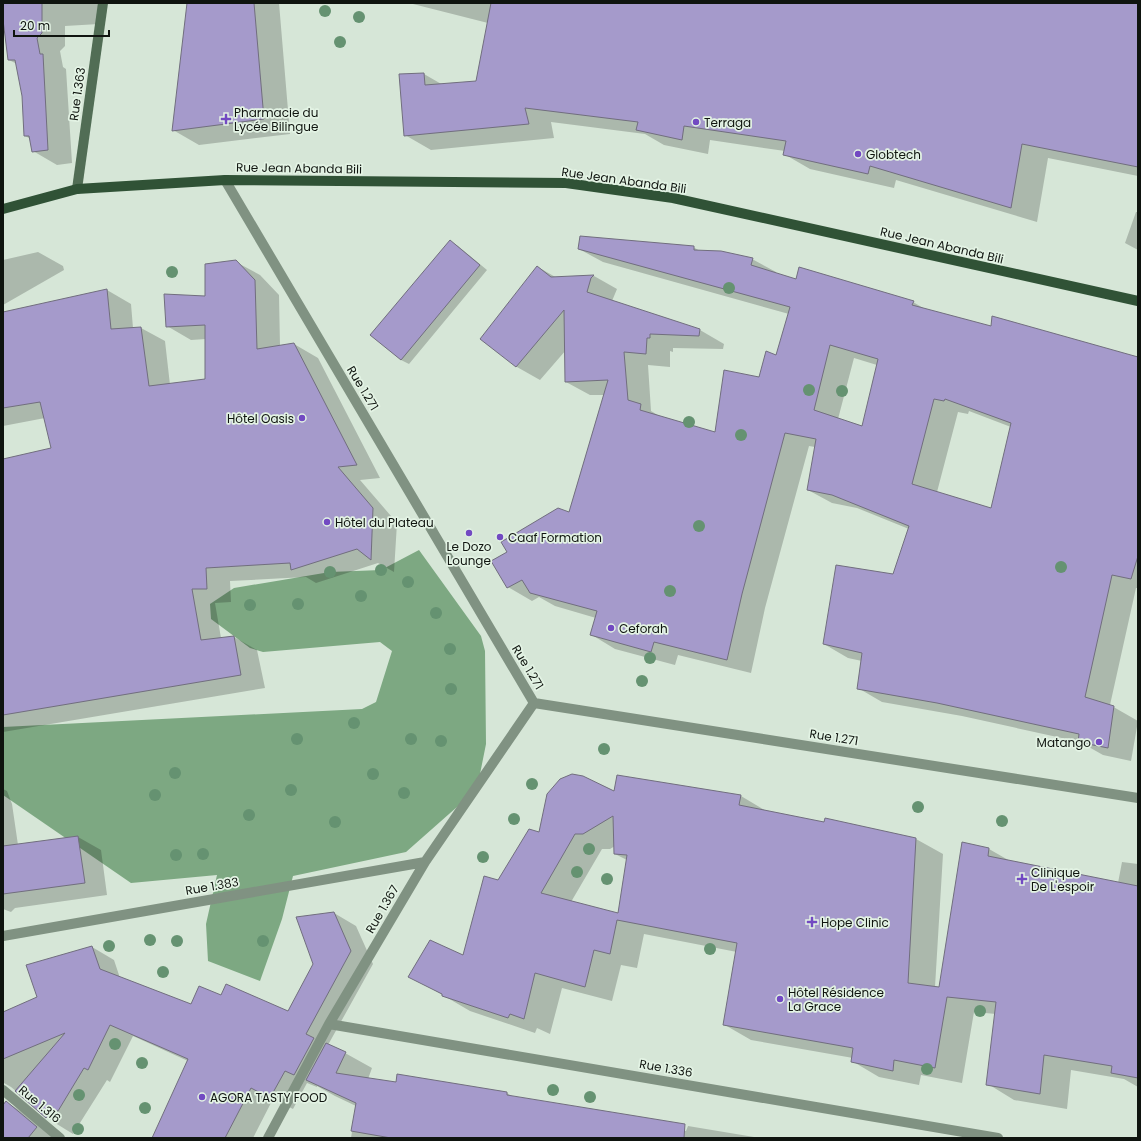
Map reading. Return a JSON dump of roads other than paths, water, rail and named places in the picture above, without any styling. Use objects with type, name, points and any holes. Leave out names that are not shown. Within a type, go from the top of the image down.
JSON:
[{"type":"main road","name":"Rue 1.363","points":[[77,189],[103,3]]},
{"type":"main road","name":"Rue Jean Abanda Bili","points":[[3,209],[77,189],[225,180],[566,183],[673,198],[1138,301]]},
{"type":"street","name":"Rue 1.271","points":[[225,180],[534,703],[1138,798]]},
{"type":"street","name":"Rue 1.367","points":[[268,1138],[329,1024],[425,862],[534,703]]},
{"type":"street","name":"Rue 1.383","points":[[3,936],[425,862]]},
{"type":"street","name":"Rue 1.336","points":[[329,1024],[998,1138]]},
{"type":"street","name":"Rue 1.316","points":[[3,1090],[60,1138]]},
{"type":"place","name":"Pharmacie du Lycée Bilingue","points":[[226,119]]},
{"type":"place","name":"Terraga","points":[[696,122]]},
{"type":"place","name":"Globtech","points":[[858,154]]},
{"type":"place","name":"Hôtel Oasis","points":[[302,418]]},
{"type":"place","name":"Hôtel du Plateau","points":[[327,522]]},
{"type":"place","name":"Le Dozo Lounge","points":[[469,533]]},
{"type":"place","name":"Caaf Formation","points":[[500,537]]},
{"type":"place","name":"Ceforah","points":[[611,628]]},
{"type":"place","name":"Matango","points":[[1099,742]]},
{"type":"place","name":"Clinique De L'espoir","points":[[1022,879]]},
{"type":"place","name":"Hope Clinic","points":[[812,922]]},
{"type":"place","name":"Hôtel Résidence La Grace","points":[[780,999]]},
{"type":"place","name":"AGORA TASTY FOOD","points":[[202,1097]]}]
